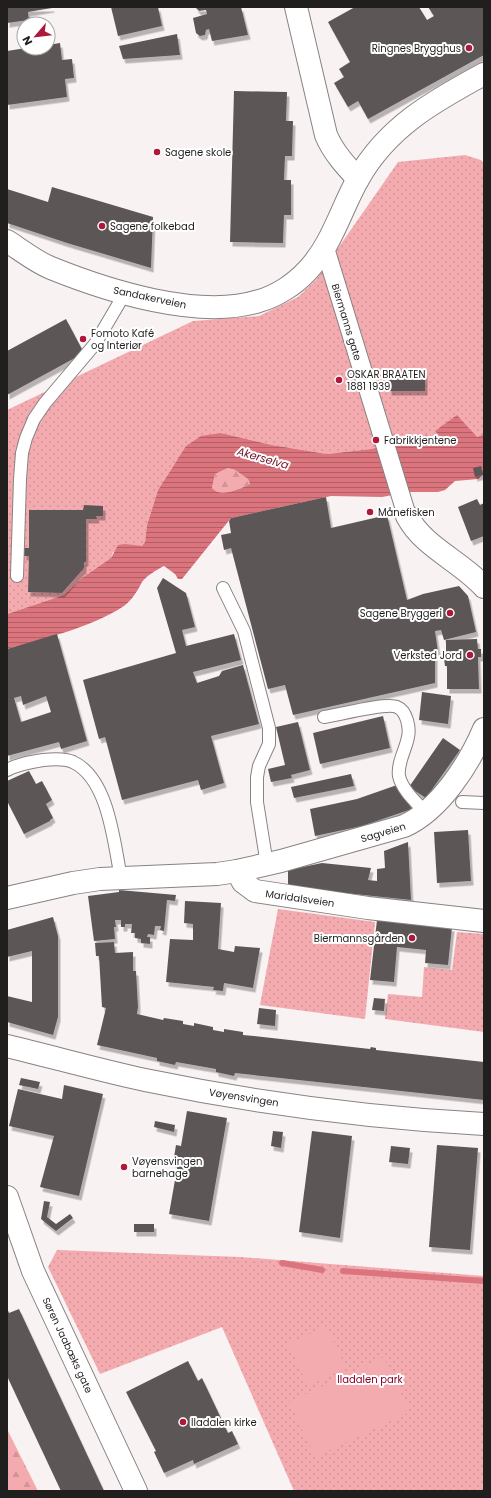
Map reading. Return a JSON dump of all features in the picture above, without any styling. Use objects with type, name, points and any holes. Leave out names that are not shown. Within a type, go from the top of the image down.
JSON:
[{"type":"street","points":[[296,7],[326,135],[330,144],[344,164],[358,179]]},
{"type":"street","name":"Sandakerveien","points":[[7,241],[50,268],[124,293],[177,304],[206,307],[228,307],[259,302],[275,295],[300,278],[317,259],[324,248],[358,179],[390,136],[434,101],[484,74]]},
{"type":"street","name":"Biermanns gate","points":[[324,248],[406,513]]},
{"type":"street","points":[[406,513],[419,535],[473,575],[484,587]]},
{"type":"street","name":"Sagveien","points":[[238,871],[267,865],[404,826],[426,813],[479,750],[484,729]]},
{"type":"street","points":[[7,898],[73,883],[121,878],[217,874],[238,871]]},
{"type":"street","name":"Maridalsveien","points":[[238,871],[243,882],[256,891],[368,908],[484,921]]},
{"type":"street","name":"Vøyensvingen","points":[[7,1046],[145,1080],[228,1095],[371,1115],[484,1124]]},
{"type":"street","name":"Søren Jaabæks gate","points":[[7,1197],[33,1271],[136,1491]]},
{"type":"lane","points":[[17,576],[20,480],[22,453],[26,438],[34,419],[44,404],[94,344],[124,293]]},
{"type":"lane","points":[[223,588],[244,631],[269,728],[269,744],[259,766],[257,777],[257,802],[267,865]]},
{"type":"lane","points":[[324,717],[384,706],[397,706],[402,710],[408,726],[409,736],[399,769],[400,778],[409,793],[426,813]]},
{"type":"lane","points":[[7,770],[27,762],[60,759],[72,762],[88,773],[94,782],[109,817],[121,878]]},
{"type":"lane","points":[[462,802],[484,802]]},
{"type":"green space","points":[[465,155],[481,160],[484,164],[484,434],[477,437],[445,437],[447,439],[436,446],[427,435],[371,449],[327,454],[272,445],[221,433],[177,460],[158,490],[147,525],[145,542],[142,546],[113,552],[111,558],[82,578],[64,595],[7,614],[7,410],[193,321],[259,316],[298,297],[316,280],[398,162]]},
{"type":"green space","points":[[228,468],[235,470],[248,479],[250,484],[230,492],[216,491],[212,488],[215,474]]},
{"type":"green space","points":[[278,909],[375,922],[365,1019],[260,1005]]},
{"type":"green space","points":[[457,932],[484,934],[484,1032],[385,1019],[388,994],[422,997],[424,967],[452,970]]},
{"type":"green space","name":"Iladalen park","points":[[57,1250],[240,1257],[484,1276],[484,1491],[294,1491],[222,1327],[100,1374],[48,1267]]},
{"type":"green space","points":[[327,1326],[346,1368],[308,1386],[288,1344]]},
{"type":"green space","points":[[384,1357],[410,1412],[315,1457],[289,1402]]},
{"type":"green space","points":[[7,1429],[38,1491],[7,1491]]},
{"type":"water","name":"Akerselva","points":[[457,415],[477,437],[484,434],[484,474],[478,479],[455,481],[445,490],[438,492],[409,492],[382,497],[331,496],[231,518],[182,579],[178,579],[175,574],[164,566],[152,573],[142,582],[127,604],[110,614],[82,627],[7,649],[7,614],[64,595],[82,578],[111,558],[118,545],[125,544],[142,546],[145,542],[147,525],[158,490],[186,446],[201,436],[221,433],[272,445],[327,454],[371,449],[427,435],[436,446],[446,439],[445,437],[442,439],[435,431]],"holes":[[[228,468],[235,470],[248,479],[250,484],[230,492],[220,492],[212,488],[215,474]]]},
{"type":"building","points":[[7,7],[52,7],[28,12],[28,16],[16,16],[16,22],[7,23]]},
{"type":"building","points":[[111,7],[158,7],[162,26],[118,36]]},
{"type":"building","points":[[195,7],[241,7],[248,35],[212,41],[209,29],[206,30],[205,35],[200,36],[196,33],[193,18],[207,14],[206,10],[199,11]]},
{"type":"building","points":[[355,7],[419,7],[427,20],[434,16],[428,7],[484,7],[484,55],[368,119],[358,101],[348,107],[334,83],[344,77],[339,69],[350,62],[328,22]]},
{"type":"building","points":[[177,34],[180,55],[123,59],[119,46]]},
{"type":"building","points":[[60,43],[62,60],[72,59],[74,78],[65,79],[67,97],[7,105],[7,51],[16,50],[16,56],[56,56],[56,44]]},
{"type":"building","points":[[234,91],[287,92],[286,121],[293,121],[292,156],[285,156],[284,180],[291,180],[291,215],[284,215],[283,243],[230,242]]},
{"type":"building","name":"Sagene folkebad","points":[[52,187],[153,217],[151,268],[7,223],[7,189],[48,202]]},
{"type":"building","points":[[66,319],[84,353],[7,395],[7,351]]},
{"type":"building","points":[[425,371],[425,391],[389,391],[389,372]]},
{"type":"building","points":[[481,466],[483,475],[475,477],[473,468]]},
{"type":"building","points":[[326,497],[331,528],[387,515],[407,600],[423,594],[459,586],[468,596],[476,632],[444,640],[441,630],[435,631],[438,652],[435,652],[435,683],[293,715],[285,685],[268,689],[231,548],[224,550],[221,535],[231,533],[229,521],[231,518]]},
{"type":"building","points":[[477,499],[480,505],[484,503],[484,536],[471,541],[458,507]]},
{"type":"building","points":[[84,505],[103,506],[103,516],[96,516],[97,519],[86,519],[86,562],[84,562],[84,568],[62,593],[28,592],[29,556],[24,556],[24,548],[29,548],[29,510],[83,510]]},
{"type":"building","points":[[163,578],[186,593],[195,627],[182,630],[186,646],[234,634],[241,660],[193,672],[197,683],[219,676],[222,671],[243,665],[259,724],[211,736],[224,783],[201,790],[198,780],[122,800],[105,737],[99,739],[83,680],[176,653],[157,588]]},
{"type":"building","points":[[57,634],[87,741],[61,749],[59,742],[7,756],[7,649]],"holes":[[[21,696],[23,705],[46,696],[51,712],[21,722],[14,698]]]},
{"type":"building","points":[[477,639],[478,649],[481,649],[481,657],[478,657],[479,689],[447,689],[447,666],[445,666],[444,658],[446,658],[446,640]]},
{"type":"building","points":[[422,692],[451,696],[448,724],[419,720]]},
{"type":"building","points":[[383,716],[390,748],[320,764],[313,733]]},
{"type":"building","points":[[298,722],[310,770],[291,775],[292,778],[271,782],[268,769],[285,765],[276,727]]},
{"type":"building","points":[[443,738],[460,750],[426,798],[409,787]]},
{"type":"building","points":[[29,771],[36,784],[42,781],[52,800],[46,804],[53,818],[24,834],[7,801],[7,781]]},
{"type":"building","points":[[351,774],[354,786],[294,798],[291,787]]},
{"type":"building","points":[[397,785],[412,809],[362,826],[315,836],[310,809],[357,799]]},
{"type":"building","points":[[468,830],[471,881],[437,883],[434,832]]},
{"type":"building","points":[[408,842],[411,900],[288,887],[288,870],[322,863],[371,868],[368,880],[377,881],[377,869],[385,868],[384,851]]},
{"type":"building","points":[[119,890],[176,895],[175,901],[167,900],[164,931],[160,930],[161,926],[155,926],[154,935],[148,934],[147,937],[150,937],[150,944],[141,943],[141,939],[135,938],[135,933],[131,933],[132,924],[125,924],[125,927],[121,927],[121,920],[115,920],[115,939],[94,941],[88,896],[119,892]]},
{"type":"building","points":[[185,901],[221,903],[218,949],[234,952],[235,946],[260,948],[253,988],[224,983],[223,991],[213,990],[214,987],[166,982],[170,939],[193,940],[193,924],[184,923]]},
{"type":"building","points":[[53,917],[58,936],[58,1017],[53,1035],[7,1022],[7,996],[32,1002],[32,951],[7,957],[7,930]]},
{"type":"building","points":[[377,920],[452,927],[448,965],[425,963],[426,950],[397,947],[394,982],[370,980]]},
{"type":"building","points":[[114,942],[115,953],[133,952],[133,971],[136,971],[137,1014],[163,1020],[164,1018],[183,1021],[183,1024],[194,1026],[194,1023],[213,1027],[213,1030],[224,1032],[224,1029],[243,1032],[243,1035],[370,1049],[371,1047],[376,1048],[376,1050],[484,1062],[484,1100],[235,1073],[234,1076],[216,1072],[216,1069],[176,1062],[175,1065],[157,1061],[157,1058],[97,1045],[106,1008],[102,1007],[99,956],[96,956],[95,943]]},
{"type":"building","points":[[374,998],[385,999],[384,1011],[372,1010]]},
{"type":"building","points":[[259,1008],[276,1010],[275,1026],[257,1024]]},
{"type":"building","points":[[21,1078],[40,1082],[38,1089],[19,1085]]},
{"type":"building","points":[[64,1085],[103,1094],[79,1196],[40,1187],[54,1136],[9,1126],[18,1089],[62,1099]]},
{"type":"building","points":[[187,1111],[227,1118],[209,1221],[169,1214],[178,1163],[173,1163],[176,1145],[181,1146]]},
{"type":"building","points":[[155,1121],[175,1125],[174,1132],[154,1127]]},
{"type":"building","points":[[273,1131],[283,1132],[281,1148],[271,1146]]},
{"type":"building","points":[[312,1131],[352,1136],[340,1238],[299,1232]]},
{"type":"building","points":[[437,1145],[478,1148],[470,1250],[429,1247]]},
{"type":"building","points":[[391,1146],[410,1148],[408,1164],[389,1162]]},
{"type":"building","points":[[44,1201],[50,1202],[47,1217],[56,1224],[70,1214],[73,1218],[56,1231],[41,1219]]},
{"type":"building","points":[[134,1224],[154,1224],[154,1232],[134,1232]]},
{"type":"building","points":[[7,1308],[9,1313],[19,1309],[104,1491],[61,1491],[7,1376]]},
{"type":"building","name":"Iladalen kirke","points":[[188,1361],[198,1381],[202,1378],[228,1433],[232,1431],[238,1444],[194,1464],[193,1460],[164,1473],[154,1452],[156,1451],[126,1392]]},
{"type":"waterway","points":[[282,1263],[322,1270]]},
{"type":"waterway","points":[[343,1271],[484,1281]]},
{"type":"place","name":"Ringnes Brygghus","points":[[469,48]]},
{"type":"place","name":"Sagene skole","points":[[157,152]]},
{"type":"place","name":"Sagene folkebad","points":[[102,226]]},
{"type":"place","name":"Fomoto Kafé og Interiør","points":[[83,339]]},
{"type":"place","name":"OSKAR BRAATEN 1881 1939","points":[[339,380]]},
{"type":"place","name":"Fabrikkjentene","points":[[376,440]]},
{"type":"place","name":"Månefisken","points":[[370,512]]},
{"type":"place","name":"Sagene Bryggeri","points":[[450,613]]},
{"type":"place","name":"Verksted Jord","points":[[470,655]]},
{"type":"place","name":"Biermannsgården","points":[[412,938]]},
{"type":"place","name":"Vøyensvingen barnehage","points":[[124,1167]]},
{"type":"place","name":"Iladalen kirke","points":[[183,1422]]}]
